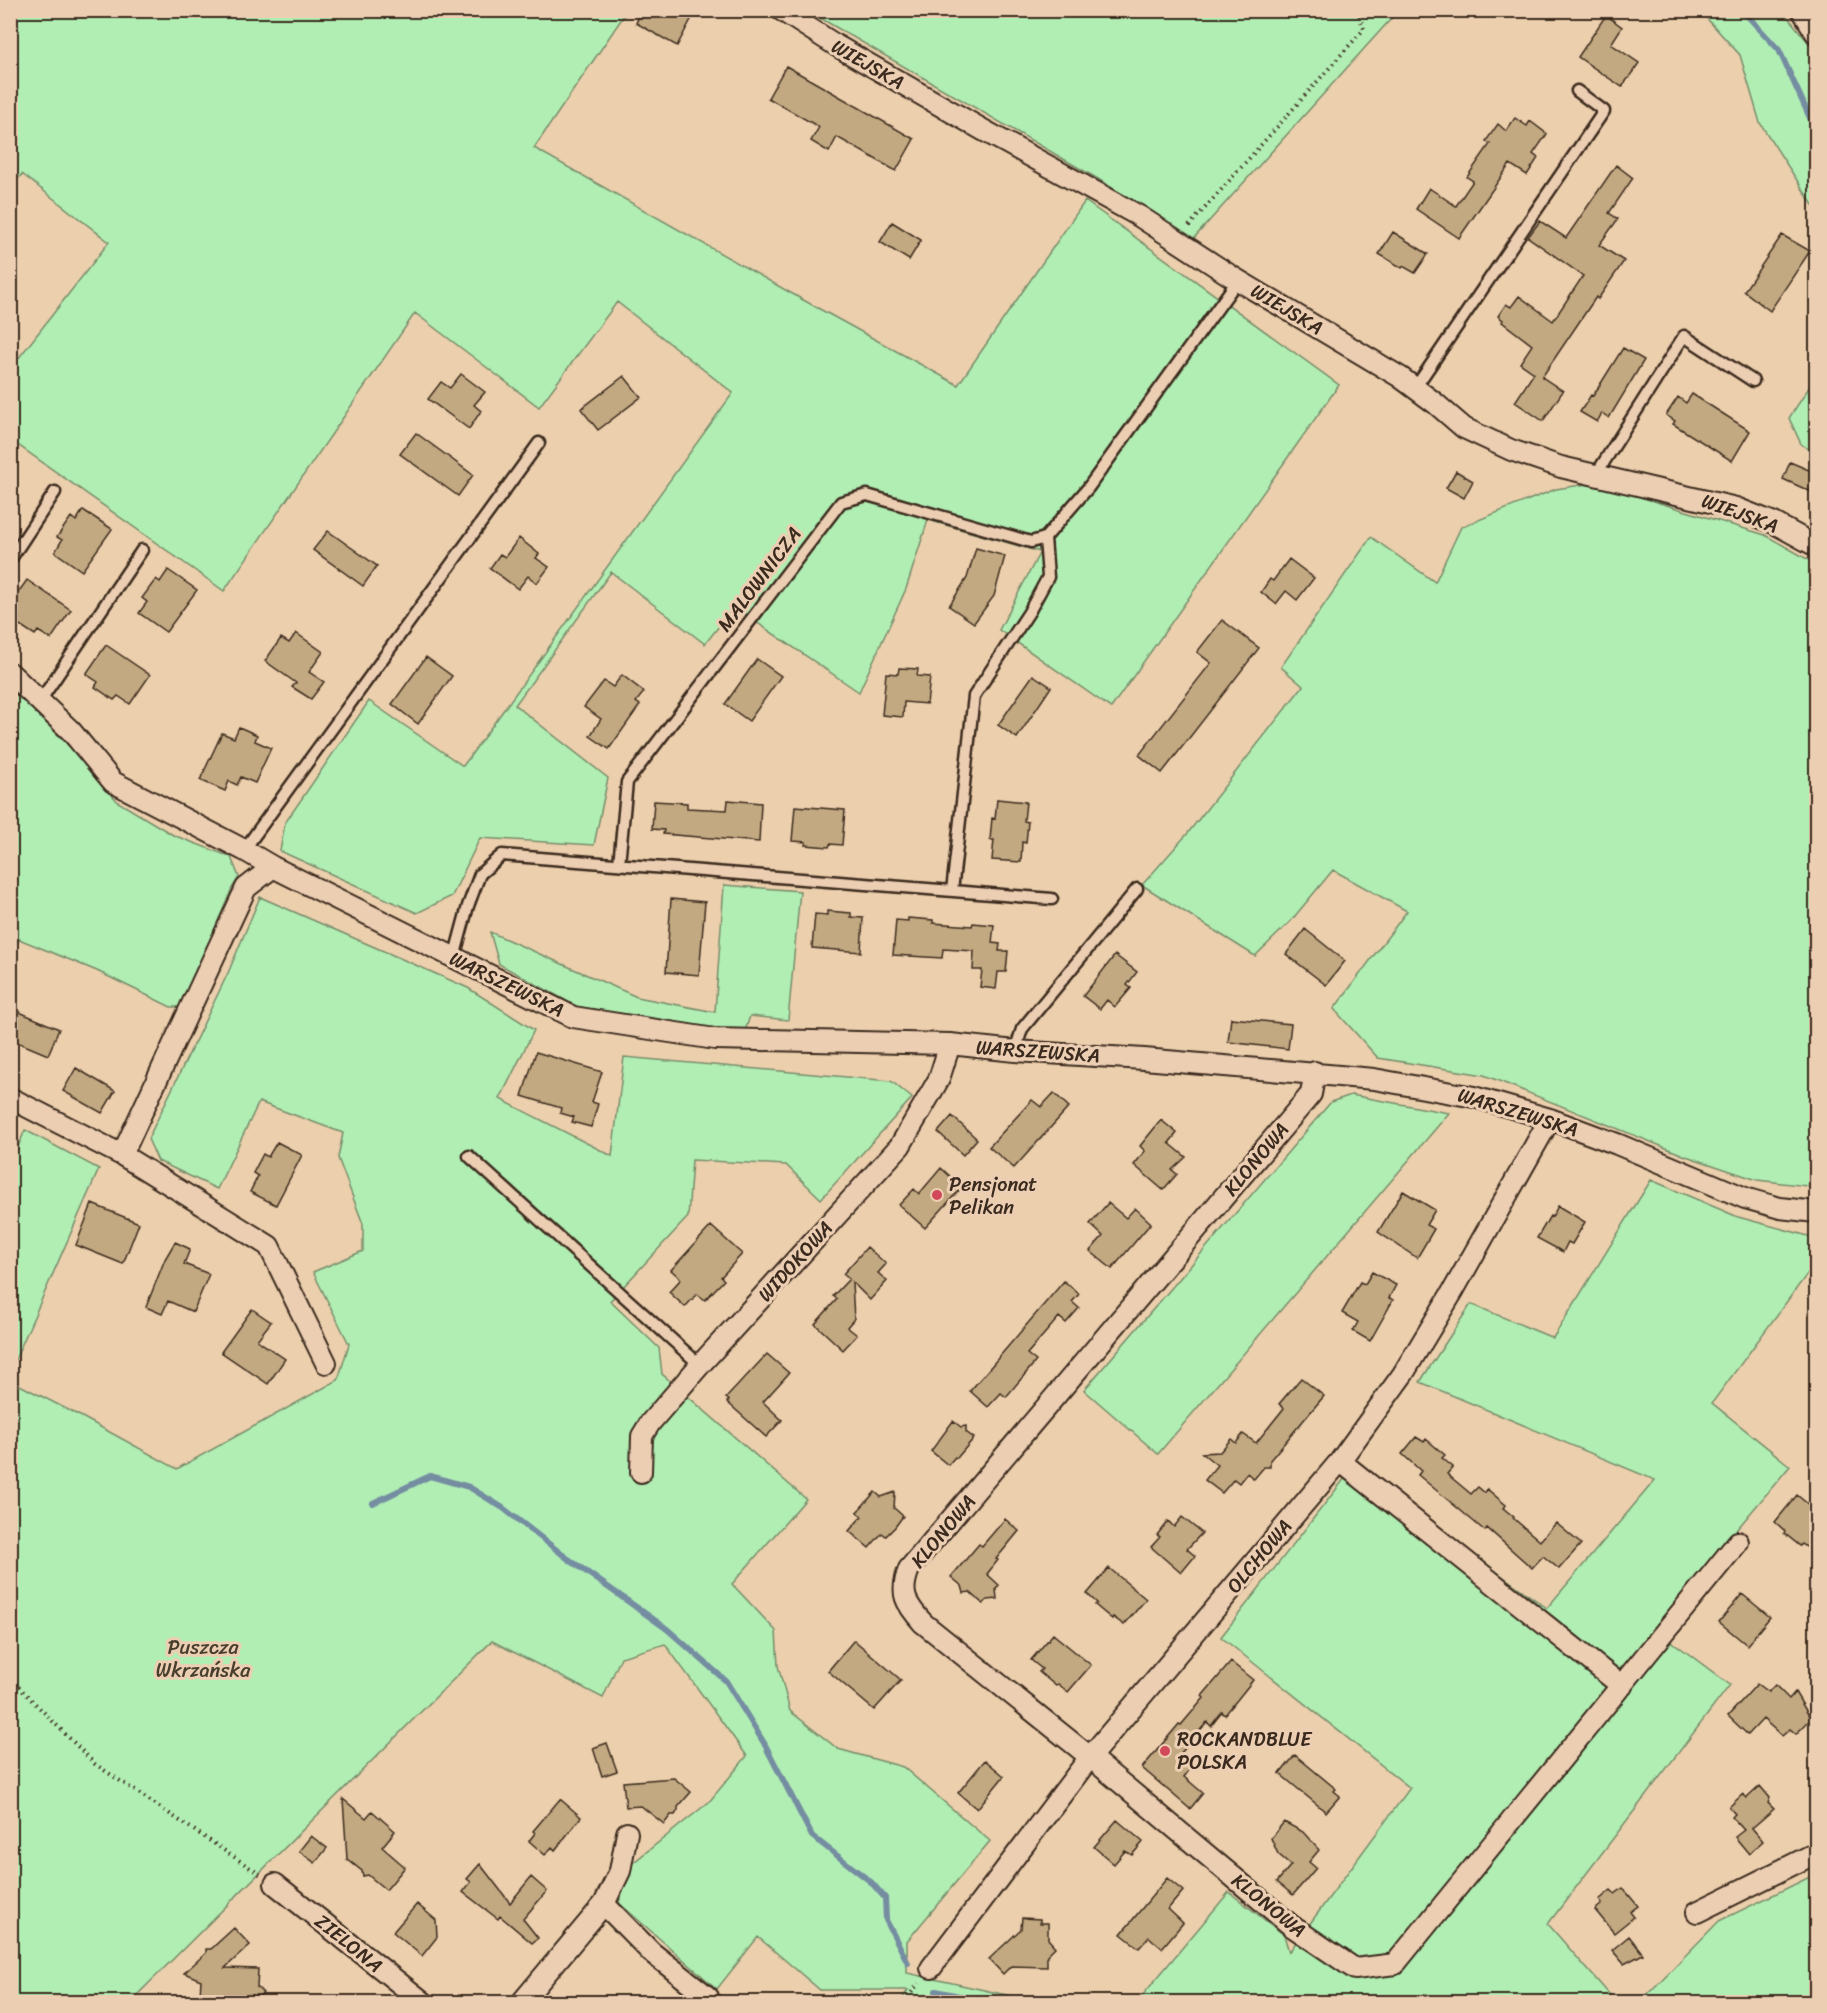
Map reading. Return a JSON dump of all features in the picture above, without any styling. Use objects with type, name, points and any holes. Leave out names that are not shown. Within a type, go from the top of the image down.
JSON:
[{"type":"street","name":"WIEJSKA","points":[[781,10],[837,46],[1139,216],[1238,280],[1400,377],[1464,428],[1511,450],[1561,467],[1736,508],[1774,523],[1816,546]]},
{"type":"street","points":[[1802,10],[1816,33]]},
{"type":"street","name":"WARSZEWSKA","points":[[10,673],[71,731],[113,782],[273,867],[573,1017],[715,1039],[950,1044],[1014,1051],[1374,1078],[1474,1097],[1550,1119],[1617,1144],[1745,1198],[1780,1208],[1816,1212]]},
{"type":"street","points":[[123,1155],[246,888],[273,867]]},
{"type":"street","name":"WIDOKOWA","points":[[641,1472],[642,1436],[650,1423],[900,1146],[939,1079],[950,1044]]},
{"type":"street","name":"KLONOWA","points":[[1315,1072],[1311,1094],[909,1569],[904,1595],[910,1609],[923,1623],[1090,1757],[1293,1927],[1355,1970],[1395,1964],[1622,1686]]},
{"type":"street","points":[[10,1098],[123,1155],[269,1246],[326,1363]]},
{"type":"street","name":"OLCHOWA","points":[[931,1968],[1090,1757],[1340,1461],[1403,1374],[1453,1291],[1550,1119]]},
{"type":"street","points":[[1340,1461],[1622,1686],[1738,1542]]},
{"type":"street","points":[[522,2002],[604,1905],[620,1871],[627,1833]]},
{"type":"street","points":[[1697,1912],[1816,1853]]},
{"type":"street","name":"ZIELONA","points":[[275,1884],[423,2002]]},
{"type":"street","points":[[604,1905],[651,1952],[708,1997]]},
{"type":"lane","points":[[1415,388],[1604,111],[1577,91]]},
{"type":"lane","points":[[951,891],[974,696],[1029,612],[1048,577],[1045,538],[1088,488],[1238,280]]},
{"type":"lane","points":[[1595,476],[1684,336],[1753,381]]},
{"type":"lane","points":[[244,850],[539,443]]},
{"type":"lane","points":[[10,560],[56,492]]},
{"type":"lane","name":"MALOWNICZA","points":[[619,864],[627,782],[841,502],[867,495],[1031,542],[1045,538]]},
{"type":"lane","points":[[40,701],[142,550]]},
{"type":"lane","points":[[454,958],[468,906],[480,874],[502,855],[1052,899]]},
{"type":"lane","points":[[1014,1051],[1022,1029],[1137,889]]},
{"type":"lane","points":[[470,1156],[700,1365]]},
{"type":"path","points":[[1177,240],[1364,29],[1357,10]]},
{"type":"path","points":[[10,1678],[95,1764],[275,1884]]},
{"type":"path","points":[[904,2002],[931,1968]]},
{"type":"green space","points":[[11,11],[627,11],[534,148],[958,385],[1085,201],[1339,385],[1111,708],[999,630],[1040,552],[928,520],[906,589],[859,692],[734,607],[705,644],[611,572],[515,705],[608,778],[594,845],[480,838],[452,896],[417,913],[280,851],[285,823],[369,701],[463,766],[733,393],[617,302],[539,407],[415,313],[224,591],[11,440],[11,368],[109,242],[22,174],[11,188]]},
{"type":"green space","points":[[808,11],[1398,11],[1193,239],[1098,179]]},
{"type":"green space","points":[[1700,11],[1783,11],[1816,52],[1816,206],[1813,205],[1760,123],[1740,55]]},
{"type":"green space","points":[[1816,377],[1816,454],[1801,444],[1789,418]]},
{"type":"green space","points":[[1594,483],[1765,535],[1816,564],[1816,1187],[1757,1180],[1686,1156],[1484,1075],[1378,1058],[1334,1009],[1407,911],[1333,870],[1290,922],[1255,956],[1142,885],[1188,833],[1303,686],[1281,667],[1371,537],[1435,582],[1461,527],[1556,489]]},
{"type":"green space","points":[[10,687],[79,756],[118,802],[173,835],[231,857],[239,877],[232,888],[182,1007],[171,1007],[97,971],[19,939],[11,958]]},
{"type":"green space","points":[[724,885],[800,891],[788,1020],[750,1016],[745,1031],[679,1026],[576,1006],[499,964],[490,932],[637,997],[715,1012]]},
{"type":"green space","name":"Puszcza Wkrzańska","points":[[260,897],[468,988],[534,1030],[500,1099],[612,1156],[624,1057],[891,1081],[912,1098],[821,1199],[786,1165],[692,1160],[688,1217],[610,1301],[659,1348],[662,1374],[806,1499],[732,1584],[776,1631],[778,1666],[790,1711],[838,1749],[903,1767],[990,1841],[907,1941],[907,1973],[1038,2002],[900,2002],[908,1990],[820,1990],[758,1937],[717,1989],[619,1903],[629,1866],[709,1802],[747,1756],[665,1644],[621,1657],[603,1698],[492,1641],[130,2002],[11,2002],[10,1380],[177,1469],[338,1380],[349,1344],[313,1272],[363,1251],[363,1224],[338,1158],[343,1133],[259,1102],[217,1189],[158,1161],[148,1139],[228,973]]},
{"type":"green space","points":[[1351,1095],[1449,1113],[1158,1454],[1084,1390],[1331,1102]]},
{"type":"green space","points":[[25,1130],[99,1169],[11,1369],[11,1164]]},
{"type":"green space","points":[[1651,1180],[1738,1217],[1816,1238],[1816,1262],[1712,1403],[1790,1466],[1654,1628],[1730,1685],[1548,1924],[1616,2002],[1137,2002],[1229,1892],[1284,1935],[1289,1952],[1410,1788],[1221,1637],[1352,1469],[1547,1608],[1655,1480],[1420,1382],[1471,1304],[1553,1338]]},
{"type":"green space","points":[[1816,1874],[1816,2002],[1640,2002],[1719,1921]]},
{"type":"building","points":[[642,10],[696,10],[677,46],[636,23]]},
{"type":"building","points":[[1606,15],[1622,27],[1611,44],[1639,63],[1622,87],[1578,57]]},
{"type":"building","points":[[786,66],[914,139],[896,171],[837,137],[829,152],[811,141],[819,127],[768,98]]},
{"type":"building","points":[[1515,118],[1527,126],[1530,121],[1547,134],[1533,154],[1538,158],[1527,175],[1510,164],[1459,238],[1416,209],[1429,188],[1456,206],[1473,181],[1467,177],[1490,144],[1486,141],[1498,124],[1506,131]]},
{"type":"building","points":[[1616,165],[1633,178],[1609,213],[1618,219],[1599,245],[1624,261],[1598,299],[1596,297],[1542,377],[1563,391],[1543,421],[1515,402],[1534,373],[1520,363],[1532,345],[1502,322],[1503,320],[1498,316],[1506,304],[1511,307],[1519,296],[1553,321],[1583,276],[1528,237],[1540,221],[1566,238]]},
{"type":"building","points":[[892,222],[921,240],[909,260],[880,242]]},
{"type":"building","points":[[1393,232],[1428,254],[1415,273],[1379,254]]},
{"type":"building","points":[[1782,235],[1810,251],[1770,311],[1744,291]]},
{"type":"building","points":[[1623,348],[1644,360],[1609,418],[1602,413],[1597,422],[1580,412],[1591,395],[1593,396]]},
{"type":"building","points":[[461,374],[485,392],[474,405],[481,411],[469,429],[428,399],[441,382],[450,388]]},
{"type":"building","points":[[624,376],[641,397],[598,430],[581,409]]},
{"type":"building","points":[[1692,394],[1750,431],[1732,461],[1673,424],[1675,421],[1666,415],[1678,397],[1686,403]]},
{"type":"building","points":[[416,433],[473,475],[458,496],[400,454]]},
{"type":"building","points":[[1790,462],[1816,473],[1816,494],[1783,479]]},
{"type":"building","points":[[1456,471],[1473,481],[1464,498],[1446,488]]},
{"type":"building","points":[[83,510],[112,529],[82,571],[55,552],[62,540],[57,537],[71,517],[76,521]]},
{"type":"building","points":[[328,531],[377,566],[363,586],[313,550]]},
{"type":"building","points":[[519,538],[539,554],[536,558],[549,567],[537,583],[528,576],[518,589],[490,568],[500,554],[505,557]]},
{"type":"building","points":[[976,548],[1005,556],[994,596],[974,623],[949,606],[967,578]]},
{"type":"building","points":[[1289,559],[1314,578],[1297,600],[1286,591],[1276,604],[1261,592],[1270,579],[1273,581]]},
{"type":"building","points":[[168,570],[197,590],[166,632],[139,613],[147,602],[142,598],[156,579],[160,582]]},
{"type":"building","points":[[27,580],[71,610],[51,639],[38,631],[35,635],[15,622],[19,617],[10,612],[10,604]]},
{"type":"building","points":[[1222,620],[1259,648],[1162,773],[1139,755],[1211,663],[1197,652]]},
{"type":"building","points":[[296,633],[323,652],[309,672],[324,682],[311,699],[292,687],[296,683],[265,661],[281,638],[289,643]]},
{"type":"building","points":[[106,645],[150,675],[130,704],[118,696],[114,700],[95,687],[98,682],[86,674]]},
{"type":"building","points":[[426,657],[452,676],[418,724],[392,704]]},
{"type":"building","points":[[757,659],[781,676],[749,721],[725,704]]},
{"type":"building","points":[[899,668],[918,669],[917,676],[930,677],[927,704],[904,702],[903,717],[882,715],[886,673],[898,674]]},
{"type":"building","points":[[622,675],[644,692],[636,702],[640,705],[609,749],[590,736],[601,719],[584,707],[604,681],[613,687]]},
{"type":"building","points":[[1033,675],[1051,687],[1017,738],[998,725]]},
{"type":"building","points":[[239,727],[257,735],[255,741],[271,748],[255,783],[241,777],[237,785],[229,781],[225,791],[200,780],[222,733],[234,738]]},
{"type":"building","points":[[997,799],[1026,802],[1024,821],[1028,822],[1026,843],[1022,842],[1021,862],[992,860],[994,840],[990,840]]},
{"type":"building","points":[[728,800],[761,803],[759,842],[663,834],[664,830],[652,829],[654,801],[687,803],[687,808],[727,810]]},
{"type":"building","points":[[795,806],[845,810],[842,845],[830,844],[829,847],[805,845],[806,842],[792,841]]},
{"type":"building","points":[[671,899],[705,902],[699,975],[666,972]]},
{"type":"building","points":[[827,911],[851,913],[851,917],[863,918],[861,952],[812,948],[815,914],[827,915]]},
{"type":"building","points":[[908,918],[933,920],[933,923],[994,925],[992,943],[1000,944],[999,951],[1008,951],[1006,972],[998,972],[996,989],[980,987],[982,970],[973,970],[974,951],[943,949],[942,958],[893,955],[896,920],[908,921]]},
{"type":"building","points":[[1305,929],[1345,961],[1326,985],[1286,954]]},
{"type":"building","points":[[1115,955],[1137,972],[1127,985],[1131,988],[1115,1007],[1107,1000],[1100,1009],[1083,996]]},
{"type":"building","points":[[10,1008],[59,1029],[48,1055],[10,1039]]},
{"type":"building","points":[[1231,1018],[1291,1024],[1288,1049],[1228,1042]]},
{"type":"building","points":[[536,1052],[602,1072],[592,1102],[598,1104],[591,1127],[572,1122],[574,1117],[560,1113],[561,1108],[522,1096]]},
{"type":"building","points":[[76,1068],[115,1091],[102,1113],[63,1091]]},
{"type":"building","points":[[1054,1093],[1069,1107],[1014,1168],[989,1147],[1032,1100],[1041,1107]]},
{"type":"building","points":[[952,1116],[977,1139],[963,1155],[938,1132]]},
{"type":"building","points":[[1161,1120],[1177,1133],[1169,1143],[1186,1157],[1172,1170],[1177,1174],[1163,1190],[1134,1165],[1145,1151],[1140,1146]]},
{"type":"building","points":[[277,1142],[302,1155],[276,1205],[250,1192],[258,1176],[253,1173],[263,1154],[268,1157]]},
{"type":"building","points":[[941,1168],[962,1187],[925,1228],[899,1205],[914,1189],[919,1194]]},
{"type":"building","points":[[1403,1191],[1435,1210],[1426,1225],[1434,1229],[1417,1258],[1378,1232]]},
{"type":"building","points":[[1108,1203],[1126,1218],[1135,1208],[1151,1223],[1112,1269],[1090,1251],[1103,1236],[1090,1224]]},
{"type":"building","points":[[92,1204],[139,1223],[123,1264],[76,1245]]},
{"type":"building","points":[[1558,1206],[1585,1222],[1572,1244],[1568,1242],[1563,1252],[1537,1238]]},
{"type":"building","points":[[711,1226],[742,1254],[721,1277],[724,1280],[705,1300],[697,1294],[685,1307],[669,1292],[681,1279],[671,1270]]},
{"type":"building","points":[[175,1242],[190,1249],[184,1264],[209,1274],[193,1312],[168,1301],[162,1314],[146,1307],[165,1259]]},
{"type":"building","points":[[867,1247],[886,1264],[878,1273],[887,1281],[870,1300],[852,1282],[854,1319],[847,1327],[857,1335],[843,1350],[815,1324],[837,1299],[833,1296],[849,1279],[843,1274]]},
{"type":"building","points":[[1372,1272],[1396,1285],[1389,1298],[1393,1300],[1370,1341],[1353,1331],[1358,1322],[1342,1313],[1360,1282],[1365,1284]]},
{"type":"building","points":[[1064,1281],[1079,1294],[1072,1302],[1079,1308],[1066,1323],[1059,1317],[1027,1354],[1036,1361],[1006,1397],[1001,1393],[988,1407],[970,1391]]},
{"type":"building","points":[[252,1309],[271,1322],[257,1340],[285,1359],[268,1384],[221,1352]]},
{"type":"building","points":[[767,1354],[789,1373],[763,1402],[782,1420],[766,1437],[727,1402],[729,1400],[726,1398]]},
{"type":"building","points":[[1301,1378],[1324,1396],[1270,1460],[1270,1467],[1264,1467],[1254,1479],[1247,1473],[1239,1483],[1234,1479],[1222,1493],[1205,1480],[1217,1465],[1202,1453],[1220,1452],[1231,1439],[1236,1443],[1243,1434],[1256,1443],[1284,1408],[1279,1404]]},
{"type":"building","points":[[953,1421],[961,1427],[966,1426],[966,1432],[974,1438],[948,1465],[931,1451]]},
{"type":"building","points":[[1416,1437],[1424,1442],[1426,1439],[1445,1455],[1442,1458],[1453,1467],[1447,1474],[1471,1494],[1478,1487],[1485,1493],[1487,1489],[1506,1505],[1503,1508],[1513,1518],[1540,1541],[1556,1523],[1581,1544],[1559,1569],[1543,1556],[1532,1568],[1487,1528],[1485,1531],[1418,1475],[1421,1471],[1402,1454]]},
{"type":"building","points":[[875,1492],[881,1497],[895,1492],[894,1508],[903,1516],[886,1536],[882,1533],[869,1548],[849,1531],[862,1516],[857,1512]]},
{"type":"building","points":[[1797,1495],[1816,1511],[1816,1554],[1802,1544],[1800,1546],[1775,1522]]},
{"type":"building","points":[[1182,1517],[1202,1533],[1187,1549],[1195,1556],[1181,1573],[1151,1547],[1160,1537],[1157,1535],[1168,1521],[1174,1527]]},
{"type":"building","points":[[1005,1519],[1019,1531],[987,1574],[999,1585],[996,1589],[997,1599],[987,1600],[983,1604],[970,1592],[964,1593],[962,1586],[951,1577],[979,1544],[982,1546]]},
{"type":"building","points":[[1109,1568],[1146,1599],[1124,1625],[1113,1617],[1112,1619],[1095,1605],[1097,1603],[1087,1594]]},
{"type":"building","points":[[1742,1594],[1770,1617],[1747,1645],[1719,1622]]},
{"type":"building","points":[[1053,1634],[1091,1665],[1068,1692],[1058,1684],[1056,1686],[1039,1672],[1042,1669],[1031,1660]]},
{"type":"building","points":[[854,1640],[901,1680],[874,1710],[828,1671]]},
{"type":"building","points":[[1231,1662],[1253,1680],[1225,1715],[1222,1712],[1211,1726],[1207,1722],[1181,1753],[1189,1759],[1190,1769],[1184,1777],[1203,1793],[1190,1809],[1142,1768],[1204,1698],[1202,1696]]},
{"type":"building","points":[[1757,1684],[1768,1692],[1775,1685],[1789,1699],[1795,1692],[1811,1719],[1796,1734],[1790,1729],[1782,1736],[1763,1719],[1748,1735],[1728,1716]]},
{"type":"building","points":[[607,1743],[617,1771],[602,1776],[593,1748]]},
{"type":"building","points":[[1295,1755],[1336,1789],[1334,1791],[1340,1796],[1326,1812],[1280,1774]]},
{"type":"building","points":[[985,1760],[1004,1776],[977,1809],[958,1793]]},
{"type":"building","points":[[674,1778],[691,1792],[678,1807],[675,1815],[671,1815],[664,1824],[641,1806],[626,1807],[623,1782]]},
{"type":"building","points":[[1760,1786],[1770,1798],[1768,1803],[1774,1809],[1752,1828],[1763,1841],[1749,1854],[1735,1837],[1744,1830],[1732,1817],[1735,1814],[1729,1807],[1743,1794],[1747,1798]]},
{"type":"building","points":[[343,1799],[366,1818],[372,1811],[395,1831],[382,1847],[405,1867],[386,1890],[368,1875],[363,1876],[362,1871],[347,1859]]},
{"type":"building","points":[[560,1799],[581,1817],[555,1850],[552,1847],[545,1855],[529,1841],[535,1833],[533,1831]]},
{"type":"building","points":[[1117,1820],[1143,1842],[1132,1855],[1125,1851],[1114,1864],[1094,1847]]},
{"type":"building","points":[[1284,1822],[1303,1832],[1319,1850],[1309,1862],[1316,1868],[1293,1895],[1277,1882],[1291,1865],[1278,1854],[1271,1838]]},
{"type":"building","points":[[311,1836],[327,1848],[315,1863],[299,1851]]},
{"type":"building","points":[[480,1864],[510,1903],[531,1877],[547,1891],[523,1919],[538,1938],[532,1943],[500,1916],[498,1919],[463,1892],[471,1882],[467,1879]]},
{"type":"building","points":[[1167,1878],[1183,1891],[1168,1909],[1183,1923],[1162,1948],[1149,1937],[1139,1948],[1121,1934]]},
{"type":"building","points":[[1623,1888],[1638,1906],[1630,1912],[1634,1917],[1614,1933],[1595,1910],[1602,1904],[1599,1900],[1611,1890],[1615,1894]]},
{"type":"building","points":[[417,1904],[436,1920],[437,1937],[422,1956],[393,1932]]},
{"type":"building","points":[[1022,1918],[1040,1919],[1040,1923],[1048,1923],[1048,1939],[1055,1947],[1047,1955],[1047,1967],[1011,1966],[1003,1974],[989,1959],[1021,1929]]},
{"type":"building","points":[[234,1928],[250,1945],[225,1968],[258,1969],[257,1987],[263,1993],[252,2002],[238,2002],[232,1996],[200,1995],[201,1980],[184,1973],[206,1953],[206,1949],[211,1949]]},
{"type":"building","points":[[1629,1936],[1643,1954],[1624,1964],[1612,1950]]},
{"type":"waterway","points":[[1742,10],[1779,50],[1816,131]]},
{"type":"waterway","points":[[373,1503],[430,1476],[469,1487],[503,1508],[567,1558],[667,1629],[726,1681],[764,1743],[812,1836],[871,1882],[885,1898],[886,1920],[908,1963]]},
{"type":"waterway","points":[[936,1991],[987,2002]]},
{"type":"place","name":"Pensjonat Pelikan","points":[[937,1195]]},
{"type":"place","name":"ROCKANDBLUE POLSKA","points":[[1165,1751]]}]
